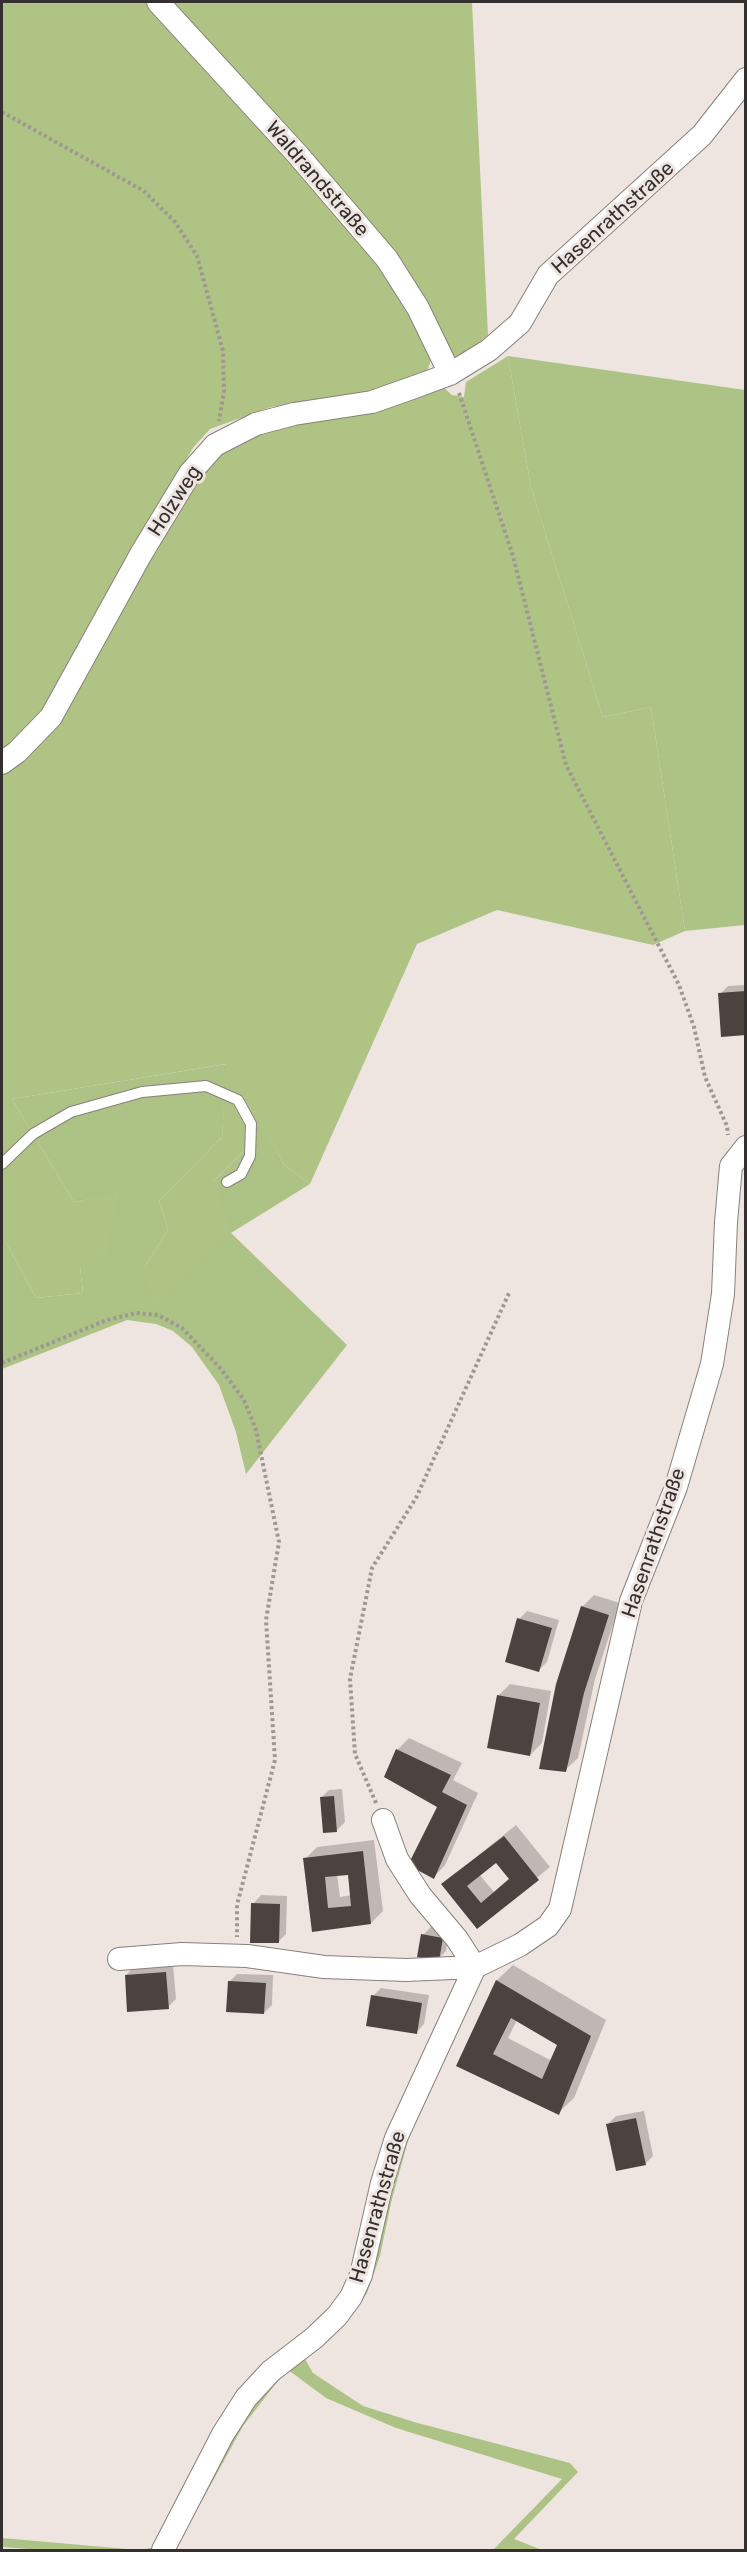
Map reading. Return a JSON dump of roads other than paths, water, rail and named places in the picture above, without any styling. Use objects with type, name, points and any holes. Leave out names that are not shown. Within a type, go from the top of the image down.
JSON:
[{"type":"street","name":"Waldrandstraße","points":[[158,2],[312,170],[387,259],[418,308],[450,374]]},
{"type":"street","name":"Hasenrathstraße","points":[[450,374],[489,350],[520,323],[548,275],[702,135],[746,79]]},
{"type":"street","name":"Holzweg","points":[[2,763],[18,752],[51,717],[141,554],[190,473],[215,445],[256,424],[294,414],[372,402],[450,374]]},
{"type":"street","name":"Hasenrathstraße","points":[[119,1959],[182,1954],[247,1956],[324,1967],[406,1970],[475,1967],[520,1945],[548,1926],[560,1909],[631,1601],[676,1487],[712,1364],[723,1294],[731,1166],[746,1147]]},
{"type":"street","points":[[383,1820],[397,1859],[420,1895],[457,1939],[475,1967]]},
{"type":"street","name":"Hasenrathstraße","points":[[163,2550],[200,2477],[246,2398],[271,2371],[329,2323],[351,2297],[361,2275],[382,2183],[396,2138],[475,1967]]},
{"type":"lane","points":[[2,1164],[33,1134],[71,1112],[142,1092],[206,1086],[238,1100],[252,1124],[250,1156],[241,1174],[227,1182]]}]
